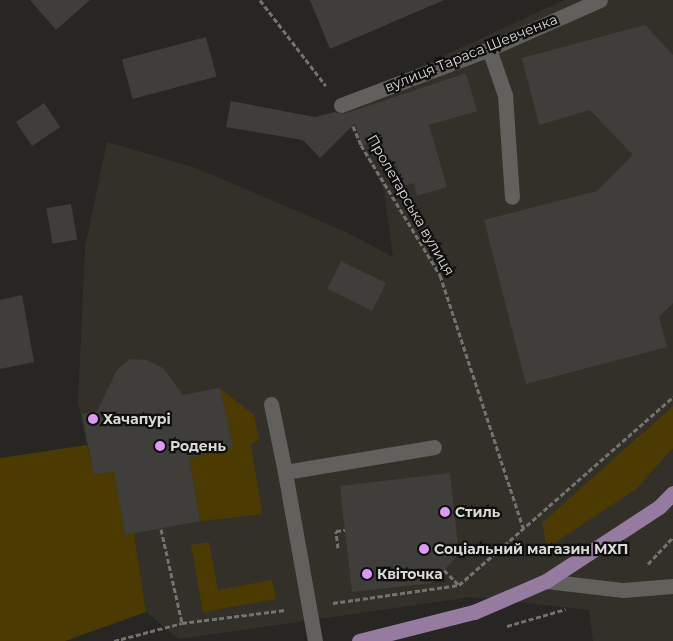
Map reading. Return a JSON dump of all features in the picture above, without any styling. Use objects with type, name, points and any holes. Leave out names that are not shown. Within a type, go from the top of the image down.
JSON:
[{"type":"main road","points":[[358,641],[474,612],[546,581],[659,507],[673,493]]},
{"type":"street","name":"вулиця Тараса Шевченка","points":[[341,105],[488,49],[600,0]]},
{"type":"street","points":[[488,49],[505,95],[512,197]]},
{"type":"street","points":[[271,404],[315,641]]},
{"type":"street","points":[[285,472],[434,447]]},
{"type":"street","points":[[546,581],[622,590],[673,586]]},
{"type":"path","name":"Пролетарська вулиця","points":[[260,0],[341,105],[361,146],[440,275],[524,530]]},
{"type":"path","points":[[114,641],[182,623],[459,586],[673,397]]},
{"type":"path","points":[[161,529],[182,623]]},
{"type":"path","points":[[338,548],[336,531],[345,530]]},
{"type":"path","points":[[444,570],[459,586]]},
{"type":"shaded area","points":[[564,0],[673,0],[673,641],[593,641],[589,610],[471,597],[179,639],[146,612],[134,534],[125,535],[93,475],[78,402],[85,247],[107,142],[196,168],[346,232],[393,257],[384,190],[338,105]]},
{"type":"shaded area","points":[[220,388],[254,415],[259,439],[251,445],[262,514],[200,521],[189,458],[233,447]]},
{"type":"shaded area","points":[[673,406],[673,448],[636,489],[547,548],[542,523]]},
{"type":"shaded area","points":[[87,445],[94,475],[114,471],[125,535],[134,533],[146,612],[65,641],[0,641],[0,458]]},
{"type":"shaded area","points":[[209,542],[218,590],[272,580],[276,599],[203,612],[191,545]]},
{"type":"building","points":[[30,0],[90,0],[56,30]]},
{"type":"building","points":[[310,0],[444,0],[330,49]]},
{"type":"building","points":[[645,25],[673,55],[673,303],[659,317],[667,347],[526,384],[484,220],[597,191],[633,155],[590,110],[539,125],[522,58]]},
{"type":"building","points":[[206,37],[217,77],[133,99],[122,60]]},
{"type":"building","points":[[466,73],[477,111],[429,125],[447,187],[417,196],[414,183],[402,186],[397,165],[381,170],[373,142],[362,146],[355,123],[320,158],[303,140],[226,127],[231,101],[315,117],[335,112],[344,114]]},
{"type":"building","points":[[44,103],[60,127],[32,146],[16,122]]},
{"type":"building","points":[[71,204],[77,239],[53,244],[46,208]]},
{"type":"building","points":[[341,261],[386,283],[372,311],[327,289]]},
{"type":"building","points":[[22,295],[34,362],[0,369],[0,300]]},
{"type":"building","name":"Родень","points":[[130,359],[147,360],[163,368],[183,395],[220,388],[233,447],[189,458],[200,521],[125,535],[114,471],[94,475],[82,414],[97,411],[117,370]]},
{"type":"building","points":[[450,473],[459,554],[432,583],[352,592],[340,486]]},
{"type":"place","name":"Хачапурі","points":[[93,419]]},
{"type":"place","name":"Родень","points":[[160,446]]},
{"type":"place","name":"Стиль","points":[[445,512]]},
{"type":"place","name":"Соціальний магазин МХП","points":[[424,549]]},
{"type":"place","name":"Квіточка","points":[[367,574]]}]
